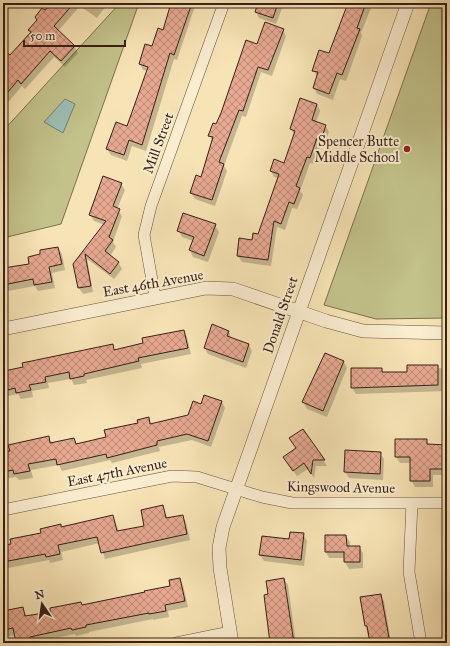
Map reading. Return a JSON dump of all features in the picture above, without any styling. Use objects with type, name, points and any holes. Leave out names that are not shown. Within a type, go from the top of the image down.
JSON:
[{"type":"street","name":"Mill Street","points":[[155,297],[144,235],[151,206],[224,3]]},
{"type":"street","name":"Donald Street","points":[[231,638],[220,568],[219,548],[223,527],[408,3]]},
{"type":"street","name":"East 46th Avenue","points":[[3,329],[155,297],[206,288],[233,289],[298,312],[363,332],[447,333]]},
{"type":"street","name":"East 47th Avenue","points":[[3,510],[172,476],[197,477],[236,489]]},
{"type":"street","name":"Kingswood Avenue","points":[[236,489],[277,500],[302,503],[447,503]]},
{"type":"street","points":[[412,503],[410,572],[421,643]]},
{"type":"street","points":[[176,643],[231,638]]},
{"type":"green space","points":[[120,3],[139,3],[61,224],[3,238],[3,131]]},
{"type":"green space","name":"Spencer Butte Middle School","points":[[431,3],[447,3],[447,318],[376,319],[324,305]]},
{"type":"water","points":[[65,99],[75,104],[63,133],[44,122]]},
{"type":"building","points":[[51,3],[74,3],[54,26],[75,46],[61,61],[50,51],[21,84],[18,80],[3,98],[3,49],[10,55],[31,32],[28,30],[37,20],[35,17],[42,8],[45,10]]},
{"type":"building","points":[[171,3],[192,3],[174,55],[170,53],[142,145],[129,140],[124,155],[106,149],[116,122],[127,126],[148,67],[139,64],[145,44],[152,46],[158,28],[163,30]]},
{"type":"building","points":[[258,3],[278,3],[273,18],[255,12]]},
{"type":"building","points":[[348,3],[366,3],[357,28],[360,29],[342,75],[337,73],[329,94],[313,88],[318,72],[312,71],[319,50],[329,53]]},
{"type":"building","points":[[265,22],[284,29],[268,70],[258,67],[243,111],[239,110],[219,162],[224,164],[212,200],[190,193],[196,175],[201,177],[213,137],[208,136],[213,123],[216,124],[221,113],[246,40],[257,44]]},
{"type":"building","points":[[300,98],[317,104],[312,120],[326,125],[321,140],[317,138],[310,158],[307,157],[296,186],[300,188],[294,204],[289,202],[281,224],[274,221],[268,260],[237,256],[239,238],[252,240],[253,233],[258,234],[279,174],[270,171],[274,159],[284,163],[295,131],[290,129]]},
{"type":"building","points":[[103,176],[122,183],[113,206],[120,209],[109,237],[113,240],[105,251],[119,262],[110,274],[85,254],[91,286],[78,288],[73,264],[106,221],[89,215]]},
{"type":"building","points":[[183,213],[216,224],[204,256],[189,250],[194,237],[177,231]]},
{"type":"building","points":[[58,247],[62,264],[49,267],[52,282],[34,285],[33,279],[3,285],[3,268],[29,264],[28,257],[40,254],[40,250]]},
{"type":"building","points":[[212,324],[229,331],[227,336],[249,344],[243,362],[204,348]]},
{"type":"building","points":[[184,330],[188,348],[138,358],[139,361],[84,374],[84,376],[70,379],[69,372],[45,377],[46,382],[29,385],[31,390],[16,393],[15,388],[8,390],[4,371],[23,367],[22,363],[113,344],[114,350],[143,343],[142,338]]},
{"type":"building","points":[[325,353],[344,361],[323,411],[302,402]]},
{"type":"building","points":[[407,365],[438,365],[438,385],[351,388],[351,368],[382,368],[382,372],[407,372]]},
{"type":"building","points":[[204,395],[222,401],[208,441],[187,434],[157,441],[157,445],[107,458],[106,454],[57,465],[56,459],[28,464],[30,471],[14,474],[13,470],[3,472],[3,452],[10,451],[8,445],[49,436],[50,443],[74,438],[76,444],[106,437],[104,430],[138,423],[137,420],[149,417],[150,424],[188,415],[193,401],[201,404]]},
{"type":"building","points":[[303,429],[325,460],[313,460],[311,474],[304,463],[293,471],[283,457],[296,448],[289,438]]},
{"type":"building","points":[[395,439],[427,439],[427,444],[447,445],[447,469],[430,469],[430,481],[410,481],[410,457],[395,457]]},
{"type":"building","points":[[345,450],[381,452],[380,474],[344,472]]},
{"type":"building","points":[[163,505],[166,518],[183,515],[187,534],[101,553],[97,537],[58,545],[60,554],[46,557],[45,554],[3,562],[3,545],[11,544],[10,539],[41,533],[40,529],[61,524],[61,527],[113,515],[117,531],[144,526],[141,510]]},
{"type":"building","points":[[290,532],[304,533],[301,560],[259,555],[262,536],[289,539]]},
{"type":"building","points":[[325,535],[346,535],[347,546],[360,546],[360,562],[344,562],[344,552],[325,552]]},
{"type":"building","points":[[180,578],[185,601],[165,605],[166,611],[86,625],[86,627],[72,630],[71,628],[30,637],[30,640],[16,643],[13,628],[3,630],[3,611],[23,607],[25,616],[50,612],[50,608],[81,602],[82,605],[170,586],[169,580]]},
{"type":"building","points":[[284,578],[294,643],[270,643],[264,595],[268,594],[266,581]]},
{"type":"building","points":[[381,594],[390,643],[370,643],[367,626],[365,626],[360,597]]},
{"type":"place","name":"Spencer Butte Middle School","points":[[407,149]]}]
